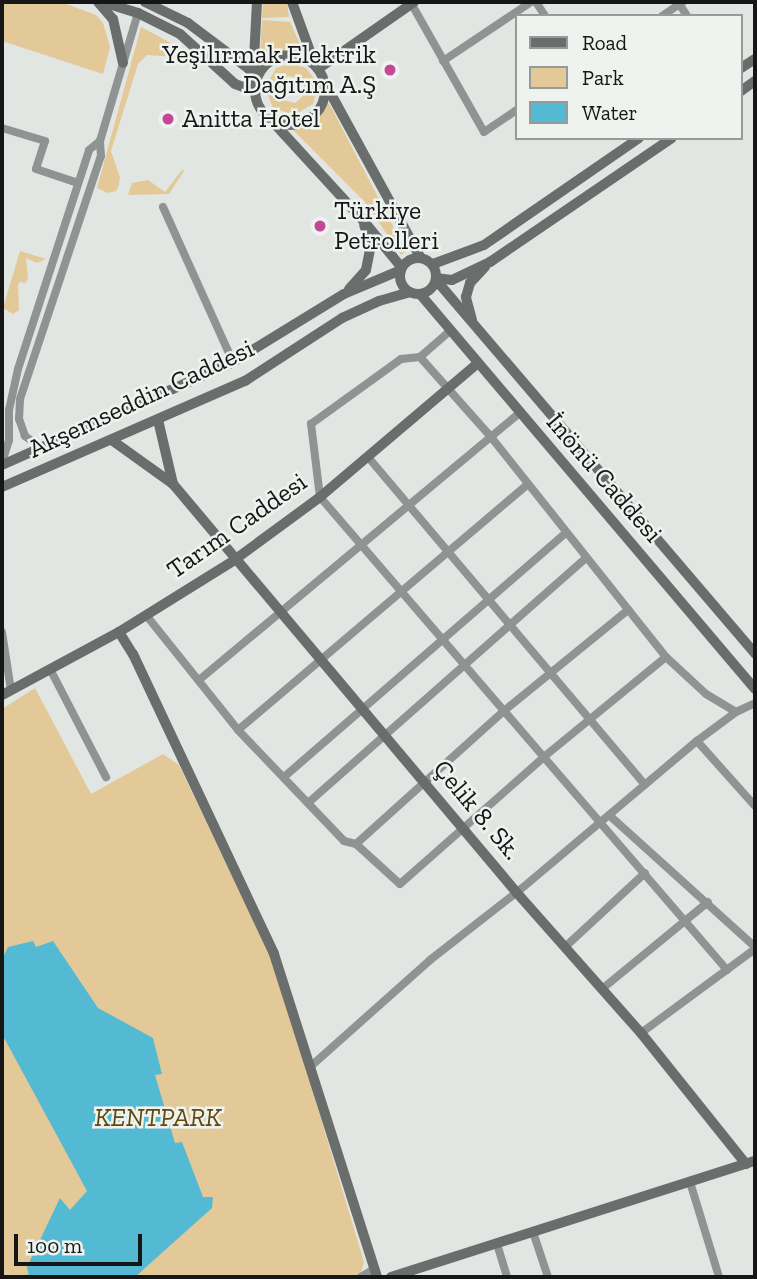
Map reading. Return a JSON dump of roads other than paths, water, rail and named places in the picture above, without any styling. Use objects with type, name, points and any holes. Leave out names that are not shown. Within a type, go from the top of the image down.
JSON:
[{"type":"main road","points":[[100,2],[138,13],[180,34],[235,84],[256,81]]},
{"type":"main road","points":[[100,2],[113,19],[124,63]]},
{"type":"main road","points":[[145,2],[188,23],[249,69],[256,81]]},
{"type":"main road","points":[[257,2],[254,60],[256,102],[362,219],[401,269],[402,285],[415,293],[430,289],[436,279],[433,264]]},
{"type":"main road","points":[[292,2],[324,83],[420,257],[433,264],[457,258],[484,245],[632,140]]},
{"type":"main road","points":[[316,67],[412,3]]},
{"type":"main road","points":[[256,81],[265,64],[284,55],[296,55],[316,67]]},
{"type":"main road","points":[[271,120],[294,125],[314,115],[325,94],[324,83]]},
{"type":"main road","points":[[436,279],[452,280],[490,262],[669,140]]},
{"type":"main road","points":[[344,294],[366,270],[371,245],[362,219]]},
{"type":"main road","points":[[401,269],[410,259],[420,257]]},
{"type":"main road","points":[[472,323],[466,297],[470,283],[490,262]]},
{"type":"main road","name":"Akşemseddin Caddesi","points":[[2,464],[233,362],[344,294],[401,269]]},
{"type":"main road","name":"İnönü Caddesi","points":[[436,279],[755,654]]},
{"type":"main road","name":"Akşemseddin Caddesi","points":[[2,488],[246,381],[342,318],[415,293]]},
{"type":"main road","name":"İnönü Caddesi","points":[[415,293],[755,689]]},
{"type":"main road","name":"Tarım Caddesi","points":[[6,692],[119,632],[236,559],[320,497],[477,365]]},
{"type":"main road","points":[[158,420],[173,484]]},
{"type":"main road","points":[[113,441],[173,484]]},
{"type":"main road","name":"Çelik 8. Sk.","points":[[173,484],[517,893],[641,1033],[750,1163]]},
{"type":"main road","points":[[119,632],[133,654],[274,954],[375,1273]]},
{"type":"main road","points":[[391,1277],[750,1163]]},
{"type":"street","points":[[443,61],[533,2]]},
{"type":"street","points":[[412,3],[484,132],[516,111]]},
{"type":"street","points":[[665,14],[680,3]]},
{"type":"street","points":[[42,448],[25,436],[19,419],[20,399],[101,156],[100,141],[138,13]]},
{"type":"street","points":[[2,128],[44,141],[36,169],[78,183]]},
{"type":"street","points":[[2,464],[9,440],[9,410],[19,369],[89,150],[100,141]]},
{"type":"street","points":[[163,207],[233,362]]},
{"type":"street","points":[[450,331],[420,357],[401,359],[311,424],[320,497],[727,970]]},
{"type":"street","points":[[420,357],[451,388],[666,657],[706,694],[736,712]]},
{"type":"street","points":[[199,680],[519,414]]},
{"type":"street","points":[[368,457],[447,554],[591,718],[645,785]]},
{"type":"street","points":[[238,730],[319,658],[403,592],[527,485]]},
{"type":"street","points":[[284,776],[566,533]]},
{"type":"street","points":[[308,803],[585,559]]},
{"type":"street","points":[[356,844],[505,710],[628,610]]},
{"type":"street","points":[[146,615],[238,730],[344,841],[356,844],[400,884],[545,756],[666,657]]},
{"type":"street","points":[[2,632],[6,692]]},
{"type":"street","points":[[50,668],[106,777]]},
{"type":"street","points":[[310,1067],[430,960],[517,893],[697,741],[736,712],[755,703]]},
{"type":"street","points":[[697,741],[755,806]]},
{"type":"street","points":[[609,815],[708,902],[755,948],[641,1033]]},
{"type":"street","points":[[565,947],[645,873]]},
{"type":"street","points":[[602,989],[708,902]]},
{"type":"street","points":[[690,1182],[719,1277]]},
{"type":"street","points":[[533,1232],[548,1277]]},
{"type":"street","points":[[497,1244],[507,1277]]},
{"type":"street","points":[[361,1277],[375,1273]]},
{"type":"water","points":[[33,941],[36,947],[53,941],[98,1008],[153,1038],[162,1074],[155,1075],[175,1143],[182,1142],[203,1197],[213,1197],[212,1208],[135,1277],[29,1277],[27,1267],[60,1198],[70,1210],[87,1191],[2,1034],[2,959],[8,947]]},
{"type":"place","name":"Yeşilırmak Elektrik Dağıtım A.Ş","points":[[390,70]]},
{"type":"place","name":"Anitta Hotel","points":[[168,119]]},
{"type":"place","name":"Türkiye Petrolleri","points":[[320,226]]},
{"type":"park label","name":"KENTPARK","points":[[158,1118]]}]
